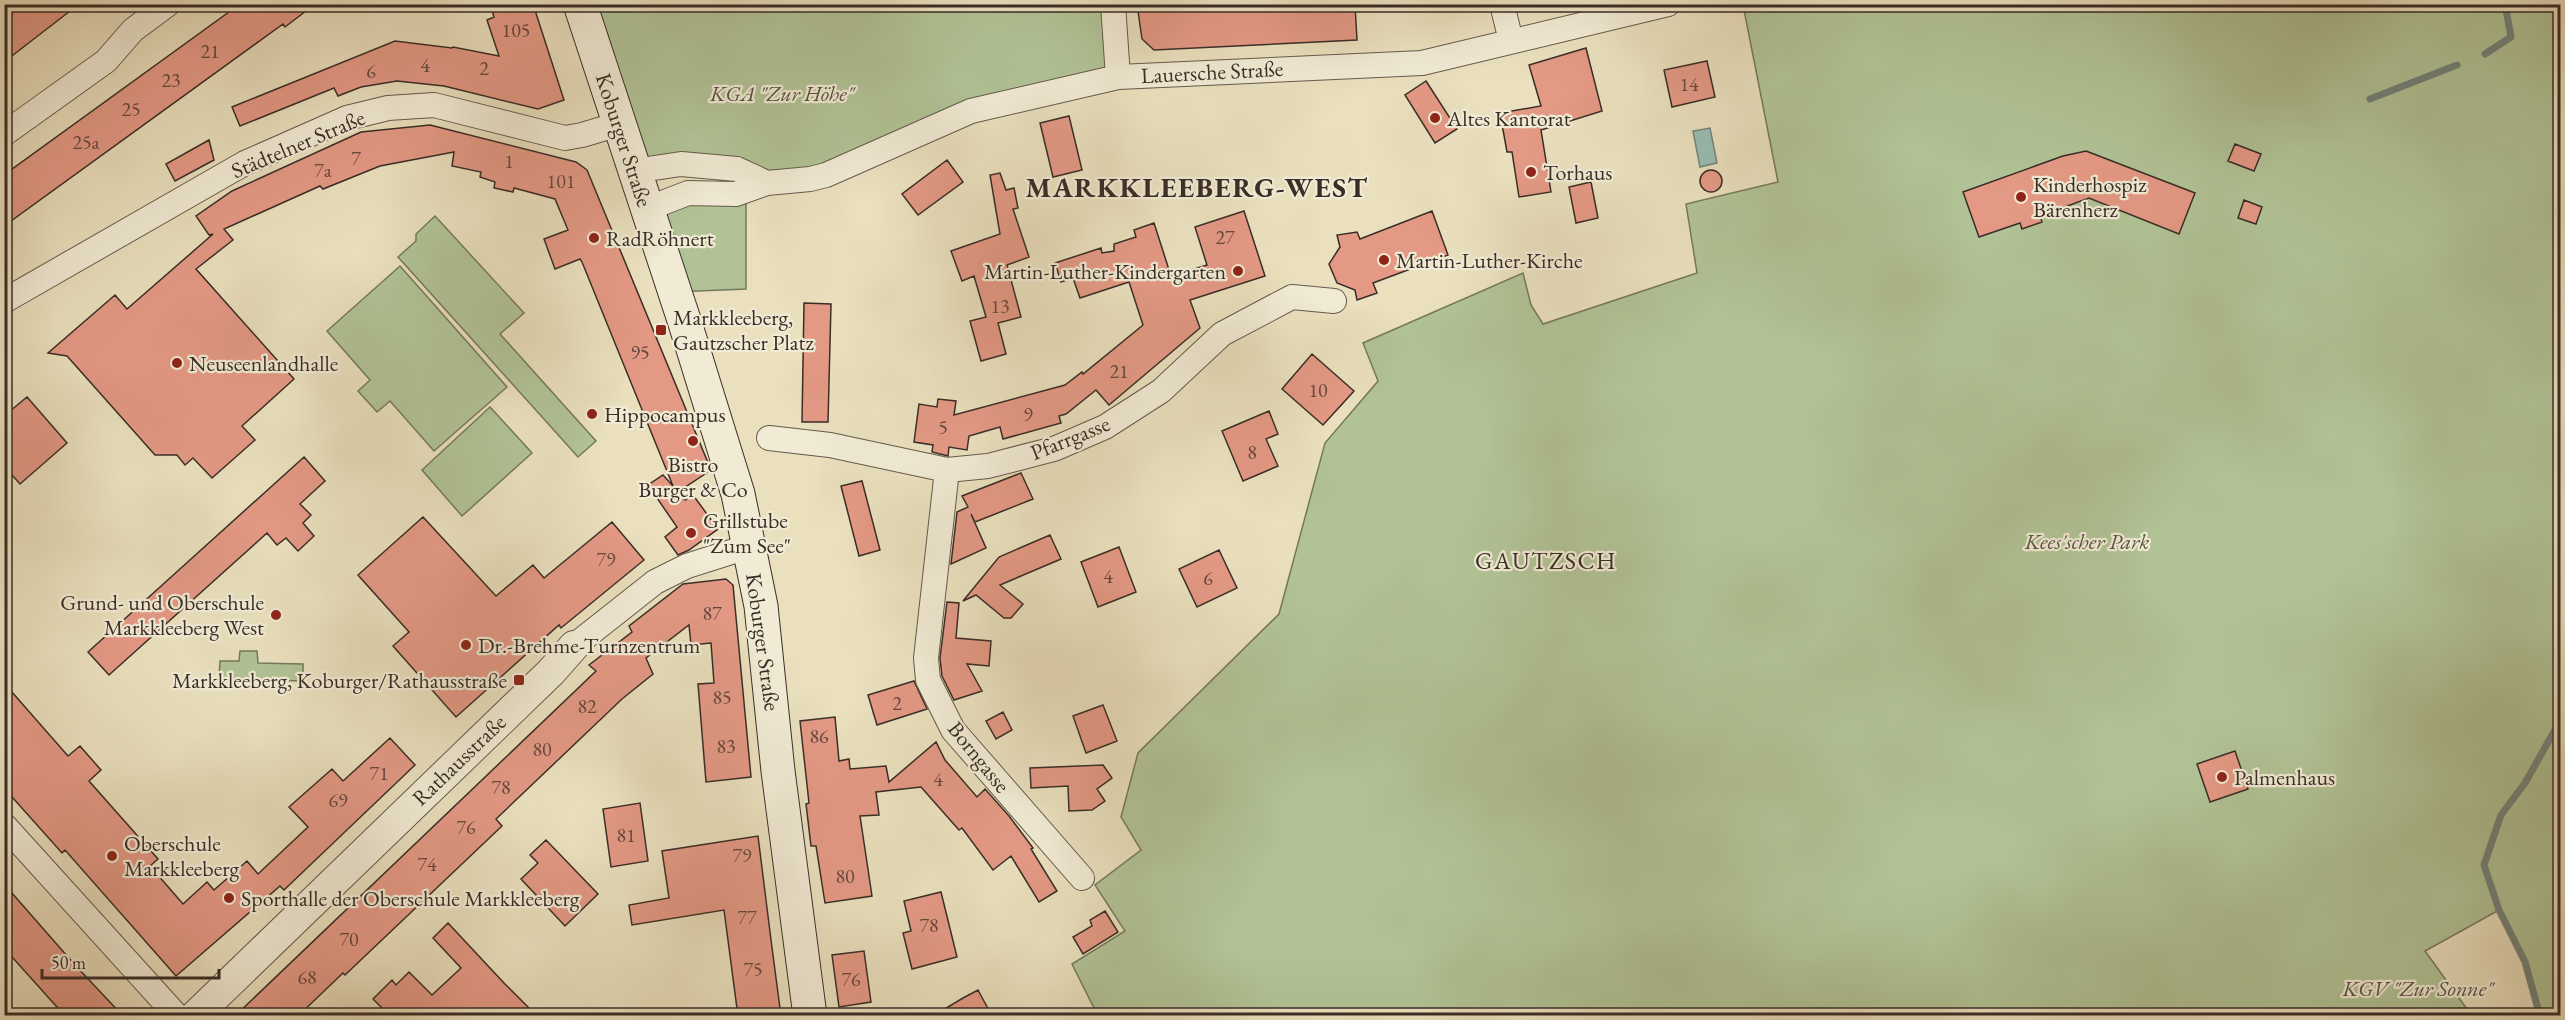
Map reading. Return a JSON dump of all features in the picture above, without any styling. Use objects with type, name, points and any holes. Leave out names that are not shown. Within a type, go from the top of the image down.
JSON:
[{"type":"main road","name":"Koburger Straße","points":[[580,4],[722,439],[750,546],[761,606],[778,771],[810,1016]]},
{"type":"street","points":[[4,135],[106,60],[134,30],[168,4]]},
{"type":"street","points":[[1113,4],[1118,77]]},
{"type":"street","points":[[1503,4],[1511,41]]},
{"type":"street","name":"Lauersche Straße","points":[[647,209],[688,193],[736,194],[767,183],[810,179],[826,175],[970,111],[1118,77],[1422,63],[1668,4]]},
{"type":"street","name":"Städtelner Straße","points":[[4,302],[245,163],[347,118],[388,108],[434,105],[565,138],[619,124]]},
{"type":"street","points":[[634,171],[681,164],[737,169],[767,183]]},
{"type":"street","name":"Pfarrgasse","points":[[770,438],[830,445],[946,470],[988,466],[1043,452],[1105,427],[1161,391],[1222,334],[1292,297],[1334,301]]},
{"type":"street","name":"Borngasse","points":[[946,470],[926,658],[928,680],[953,730],[1082,878]]},
{"type":"street","name":"Rathausstraße","points":[[195,1016],[530,692],[574,646],[655,582],[687,566],[750,546]]},
{"type":"street","points":[[4,825],[177,1016]]},
{"type":"green space","name":"KGA \"Zur Höhe\"","points":[[580,5],[1113,5],[1118,77],[971,111],[826,175],[634,171]]},
{"type":"green space","name":"Kees'scher Park","points":[[1743,5],[2560,5],[2560,1015],[2540,1015],[2525,962],[2499,910],[2425,951],[2472,1016],[1098,1016],[1072,964],[1125,931],[1095,885],[1141,850],[1121,817],[1138,753],[1279,614],[1325,443],[1378,381],[1363,343],[1523,273],[1531,305],[1543,324],[1697,273],[1686,204],[1778,182]]},
{"type":"green space","points":[[746,191],[746,289],[674,292],[647,209]]},
{"type":"green space","points":[[435,216],[524,313],[500,334],[596,441],[578,457],[398,257],[416,241],[416,234]]},
{"type":"green space","points":[[400,266],[507,387],[434,451],[390,401],[377,412],[358,391],[370,380],[327,331]]},
{"type":"green space","points":[[490,407],[532,453],[462,516],[422,470]]},
{"type":"green space","points":[[240,651],[257,651],[258,663],[303,664],[303,681],[219,679],[220,661],[239,661]]},
{"type":"water","points":[[1710,128],[1717,163],[1700,167],[1693,131]]},
{"type":"building","points":[[23,4],[79,4],[4,62],[4,19]]},
{"type":"building","points":[[240,4],[315,4],[285,27],[283,24],[4,226],[4,175]]},
{"type":"building","points":[[490,4],[533,4],[564,100],[538,109],[444,86],[397,81],[361,87],[338,96],[334,88],[240,126],[232,107],[395,41],[453,47],[499,56],[487,20],[494,17]]},
{"type":"building","points":[[1137,4],[1177,4],[1177,9],[1283,5],[1283,9],[1355,5],[1357,40],[1154,50],[1142,39]]},
{"type":"building","points":[[1586,48],[1602,111],[1541,130],[1551,192],[1519,197],[1512,152],[1507,152],[1500,113],[1541,106],[1529,65]]},
{"type":"building","points":[[1707,61],[1715,97],[1672,107],[1664,70]]},
{"type":"building","name":"Altes Kantorat","points":[[1426,81],[1457,129],[1435,143],[1405,95]]},
{"type":"building","points":[[1069,116],[1082,170],[1053,177],[1040,123]]},
{"type":"building","points":[[430,125],[576,162],[587,170],[711,470],[678,492],[685,500],[693,495],[718,529],[689,550],[678,555],[665,537],[677,527],[648,485],[663,475],[673,486],[582,262],[580,259],[555,269],[544,239],[568,230],[555,199],[514,188],[513,192],[494,188],[495,182],[480,177],[481,172],[452,166],[454,152],[380,166],[323,189],[320,186],[224,229],[233,240],[196,269],[294,379],[242,426],[255,440],[212,478],[193,458],[185,465],[177,455],[155,455],[67,356],[48,353],[115,295],[127,309],[213,234],[209,235],[196,216],[232,191],[361,132]]},
{"type":"building","points":[[209,140],[214,160],[175,181],[166,164]]},
{"type":"building","points":[[2235,144],[2261,154],[2254,171],[2228,161]]},
{"type":"building","name":"Kinderhospiz Bärenherz","points":[[2086,151],[2195,193],[2179,234],[2089,198],[2040,216],[2042,222],[2022,229],[2020,223],[1979,237],[1963,192],[2063,156]]},
{"type":"building","points":[[947,160],[963,182],[918,215],[902,194]]},
{"type":"building","points":[[1711,170],[1719,173],[1722,181],[1719,189],[1711,192],[1703,189],[1700,181],[1703,173]]},
{"type":"building","points":[[1000,173],[1006,190],[1014,188],[1018,208],[1013,209],[1029,257],[1007,265],[1021,317],[998,323],[1006,354],[981,361],[970,321],[986,317],[974,276],[962,281],[951,251],[1000,234],[990,175]]},
{"type":"building","points":[[1591,182],[1598,218],[1576,223],[1569,187]]},
{"type":"building","points":[[2244,200],[2262,207],[2256,224],[2238,218]]},
{"type":"building","points":[[1244,211],[1265,276],[1190,300],[1200,328],[1109,405],[1096,390],[1066,414],[1059,416],[1061,423],[1003,439],[1000,427],[969,436],[967,450],[949,447],[948,456],[932,452],[933,445],[914,442],[919,404],[937,407],[938,399],[956,401],[954,415],[1065,385],[1082,372],[1083,374],[1143,325],[1129,282],[1080,298],[1073,278],[1061,282],[1055,263],[1101,248],[1102,253],[1114,251],[1114,244],[1136,237],[1134,230],[1154,223],[1171,276],[1207,265],[1195,227]]},
{"type":"building","name":"Martin-Luther-Kirche","points":[[1432,211],[1448,255],[1373,283],[1377,293],[1357,300],[1355,290],[1337,283],[1329,264],[1340,247],[1337,235],[1357,232],[1360,239]]},
{"type":"building","points":[[804,303],[831,304],[828,422],[802,422]]},
{"type":"building","points":[[1312,354],[1354,391],[1323,425],[1282,389]]},
{"type":"building","points":[[27,397],[67,443],[20,484],[4,466],[4,416]]},
{"type":"building","points":[[1269,411],[1278,434],[1266,439],[1278,466],[1243,481],[1222,431]]},
{"type":"building","points":[[304,457],[325,481],[300,504],[311,515],[303,523],[314,536],[298,551],[286,538],[277,545],[267,533],[109,675],[88,652]]},
{"type":"building","points":[[1021,473],[1033,499],[975,522],[971,514],[986,548],[951,564],[957,512],[968,507],[962,496]]},
{"type":"building","points":[[862,481],[880,550],[859,556],[841,486]]},
{"type":"building","points":[[423,517],[496,596],[533,565],[544,578],[612,522],[644,560],[561,628],[559,625],[456,717],[393,646],[409,632],[358,575]]},
{"type":"building","points":[[1050,535],[1061,559],[1000,585],[1023,604],[1011,618],[1004,618],[976,595],[963,601],[999,557]]},
{"type":"building","points":[[1119,547],[1136,592],[1098,607],[1081,562]]},
{"type":"building","points":[[1219,550],[1237,588],[1197,607],[1179,569]]},
{"type":"building","points":[[726,579],[733,585],[751,777],[706,782],[698,684],[714,683],[711,643],[691,645],[689,625],[646,658],[653,674],[622,699],[496,819],[502,826],[345,975],[343,973],[298,1016],[235,1016],[596,671],[589,665],[632,632],[629,626],[683,584]]},
{"type":"building","points":[[947,602],[959,603],[956,638],[991,641],[989,666],[967,664],[982,691],[954,700],[942,676],[940,658]]},
{"type":"building","points":[[914,681],[927,709],[877,725],[868,695]]},
{"type":"building","points":[[4,683],[68,756],[80,746],[101,770],[89,781],[158,859],[150,866],[183,904],[207,882],[214,890],[247,861],[258,874],[308,827],[289,807],[332,769],[343,781],[390,738],[415,765],[284,890],[280,886],[176,976],[65,850],[62,853],[4,788]]},
{"type":"building","points":[[1103,705],[1117,741],[1086,753],[1073,716]]},
{"type":"building","points":[[1003,712],[1012,730],[996,739],[986,721]]},
{"type":"building","points":[[835,717],[839,761],[849,759],[850,769],[886,766],[889,782],[936,742],[945,760],[977,797],[985,789],[1009,816],[1033,848],[1031,849],[1057,891],[1039,902],[1011,856],[993,870],[962,828],[959,830],[921,787],[876,792],[879,815],[860,816],[872,896],[825,903],[816,846],[811,846],[800,721]]},
{"type":"building","name":"Palmenhaus","points":[[2235,751],[2248,789],[2210,802],[2197,764]]},
{"type":"building","points":[[1103,765],[1112,778],[1097,789],[1105,801],[1092,810],[1069,811],[1068,786],[1031,788],[1030,768]]},
{"type":"building","points":[[640,803],[648,861],[611,867],[603,809]]},
{"type":"building","points":[[758,836],[781,1016],[738,1016],[724,910],[632,925],[629,905],[669,898],[662,851]]},
{"type":"building","points":[[546,840],[598,894],[565,926],[521,879],[538,863],[530,855]]},
{"type":"building","points":[[4,884],[123,1016],[65,1016],[4,948]]},
{"type":"building","points":[[941,892],[957,957],[912,969],[903,933],[911,931],[904,901]]},
{"type":"building","points":[[1105,911],[1118,932],[1083,954],[1073,937],[1092,926],[1090,920]]},
{"type":"building","points":[[448,923],[537,1016],[390,1016],[373,999],[392,980],[396,985],[409,972],[432,995],[461,968],[433,938]]},
{"type":"building","points":[[864,951],[871,1002],[839,1007],[832,955]]},
{"type":"building","points":[[978,990],[992,1016],[933,1016],[963,998]]},
{"type":"waterway","points":[[2485,54],[2511,37],[2505,4]]},
{"type":"waterway","points":[[2370,99],[2457,65]]},
{"type":"waterway","points":[[2540,1016],[2525,962],[2499,910],[2484,865],[2501,815],[2525,783],[2560,721]]},
{"type":"place","name":"Altes Kantorat","points":[[1435,118]]},
{"type":"place","name":"Torhaus","points":[[1531,172]]},
{"type":"place","name":"Kinderhospiz Bärenherz","points":[[2021,197]]},
{"type":"place","name":"RadRöhnert","points":[[594,238]]},
{"type":"place","name":"Martin-Luther-Kirche","points":[[1384,260]]},
{"type":"place","name":"Martin-Luther-Kindergarten","points":[[1238,271]]},
{"type":"place","name":"Markkleeberg, Gautzscher Platz","points":[[661,330]]},
{"type":"place","name":"Neuseenlandhalle","points":[[177,363]]},
{"type":"place","name":"Hippocampus","points":[[592,414]]},
{"type":"place","name":"Bistro Burger & Co","points":[[693,441]]},
{"type":"place","name":"Grillstube \"Zum See\"","points":[[691,533]]},
{"type":"place","name":"Grund- und Oberschule Markkleeberg West","points":[[276,615]]},
{"type":"place","name":"Dr.-Brehme-Turnzentrum","points":[[466,645]]},
{"type":"place","name":"Markkleeberg, Koburger/Rathausstraße","points":[[519,680]]},
{"type":"place","name":"Palmenhaus","points":[[2222,777]]},
{"type":"place","name":"Oberschule Markkleeberg","points":[[112,856]]},
{"type":"place","name":"Sporthalle der Oberschule Markkleeberg","points":[[229,898]]},
{"type":"district","name":"MARKKLEEBERG-WEST","points":[[1197,187]]},
{"type":"district","name":"GAUTZSCH","points":[[1546,560]]},
{"type":"park label","name":"KGV \"Zur Sonne\"","points":[[2418,988]]}]
